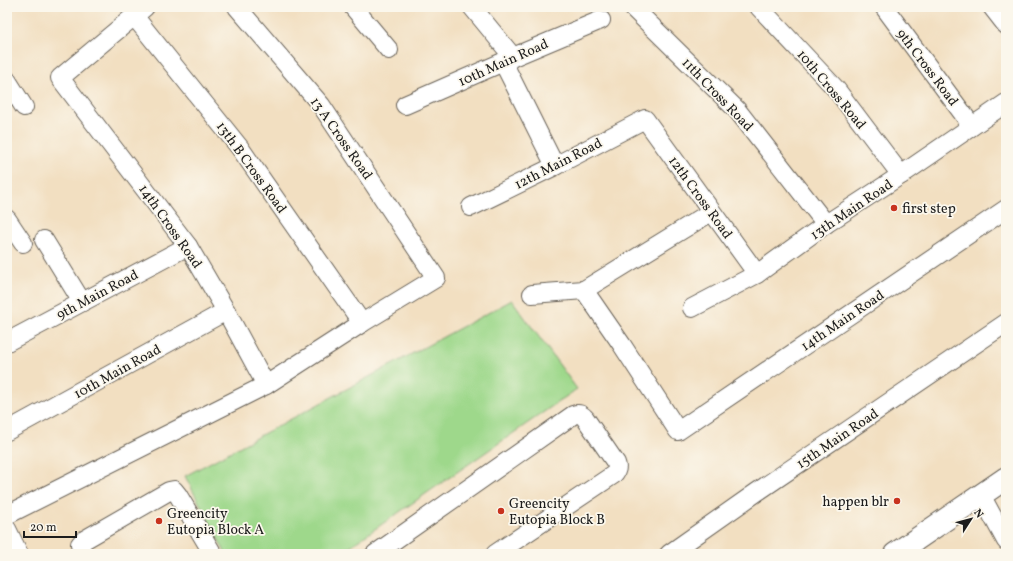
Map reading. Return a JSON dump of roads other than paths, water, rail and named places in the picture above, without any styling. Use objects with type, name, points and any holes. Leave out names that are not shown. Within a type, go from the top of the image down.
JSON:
[{"type":"street","name":"13 A Cross Road","points":[[237,7],[321,105],[436,278],[362,323]]},
{"type":"street","points":[[353,7],[389,50]]},
{"type":"street","points":[[472,7],[508,60],[556,166]]},
{"type":"street","name":"11th Cross Road","points":[[632,7],[737,110],[826,224]]},
{"type":"street","name":"10th Cross Road","points":[[759,7],[836,89],[901,175]]},
{"type":"street","name":"9th Cross Road","points":[[884,7],[972,126]]},
{"type":"street","points":[[992,7],[1006,25]]},
{"type":"street","name":"14th Cross Road","points":[[140,11],[60,78],[188,246],[266,385]]},
{"type":"street","name":"13th B Cross Road","points":[[140,11],[240,148],[362,323]]},
{"type":"street","name":"10th Main Road","points":[[405,105],[601,20]]},
{"type":"street","points":[[7,80],[24,107]]},
{"type":"street","name":"13th Main Road","points":[[692,308],[757,274],[826,224],[1006,103]]},
{"type":"street","name":"12th Main Road","points":[[471,207],[556,166],[645,119]]},
{"type":"street","name":"12th Cross Road","points":[[645,119],[757,274]]},
{"type":"street","name":"14th Main Road","points":[[584,290],[678,431],[1006,209]]},
{"type":"street","points":[[532,294],[584,290],[711,212]]},
{"type":"street","points":[[7,219],[23,243]]},
{"type":"street","points":[[44,240],[82,302]]},
{"type":"street","name":"9th Main Road","points":[[8,339],[188,246]]},
{"type":"street","name":"10th Main Road","points":[[7,431],[226,312]]},
{"type":"street","points":[[7,515],[266,385],[362,323]]},
{"type":"street","name":"15th Main Road","points":[[669,554],[763,488],[1006,323]]},
{"type":"street","points":[[375,554],[573,415],[581,414],[616,463],[616,472],[495,554]]},
{"type":"street","points":[[895,554],[1006,478]]},
{"type":"street","points":[[82,554],[80,544],[84,540],[169,491],[174,490],[178,494],[213,554]]},
{"type":"street","points":[[981,495],[1006,540]]},
{"type":"street","points":[[7,529],[19,554]]},
{"type":"place","name":"first step","points":[[894,208]]},
{"type":"place","name":"happen blr","points":[[897,501]]},
{"type":"place","name":"Greencity Eutopia Block B","points":[[501,511]]},
{"type":"place","name":"Greencity Eutopia Block A","points":[[159,521]]}]
